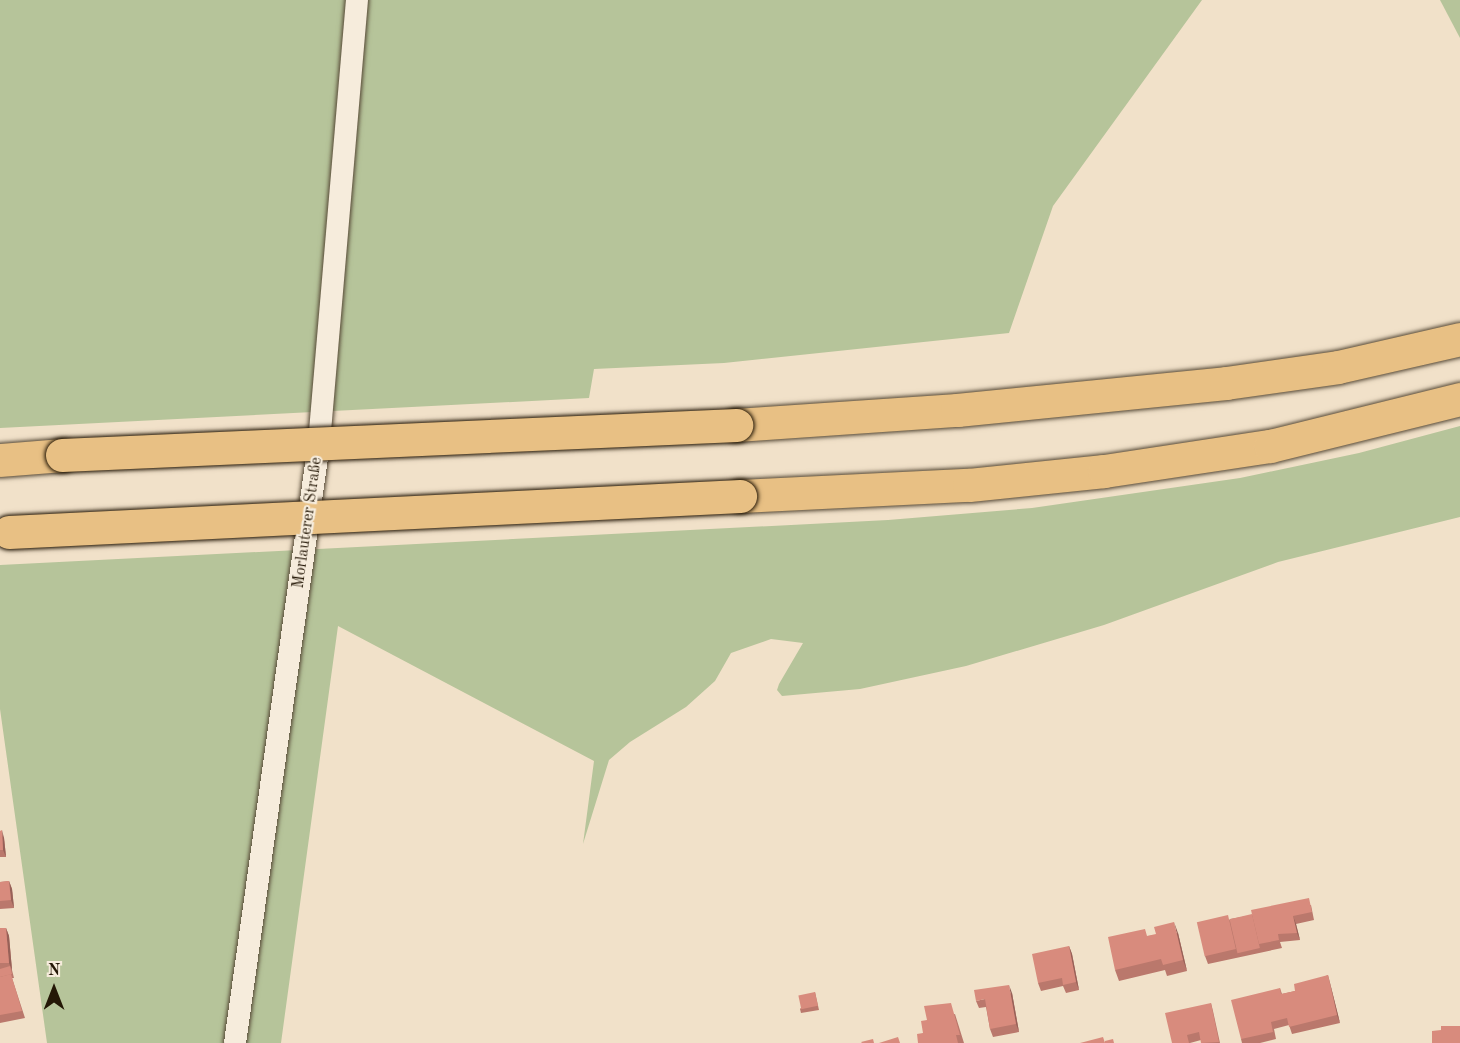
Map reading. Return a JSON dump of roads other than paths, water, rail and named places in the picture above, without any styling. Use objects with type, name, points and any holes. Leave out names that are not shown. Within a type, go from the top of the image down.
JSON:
[{"type":"highway","points":[[0,460],[62,455],[736,425],[969,409],[1226,383],[1338,367],[1460,339]]},
{"type":"highway","points":[[4,532],[969,484],[1104,471],[1270,446],[1460,399]]},
{"type":"street","name":"Morlauterer Straße","points":[[235,1043],[320,443],[357,0]]}]
